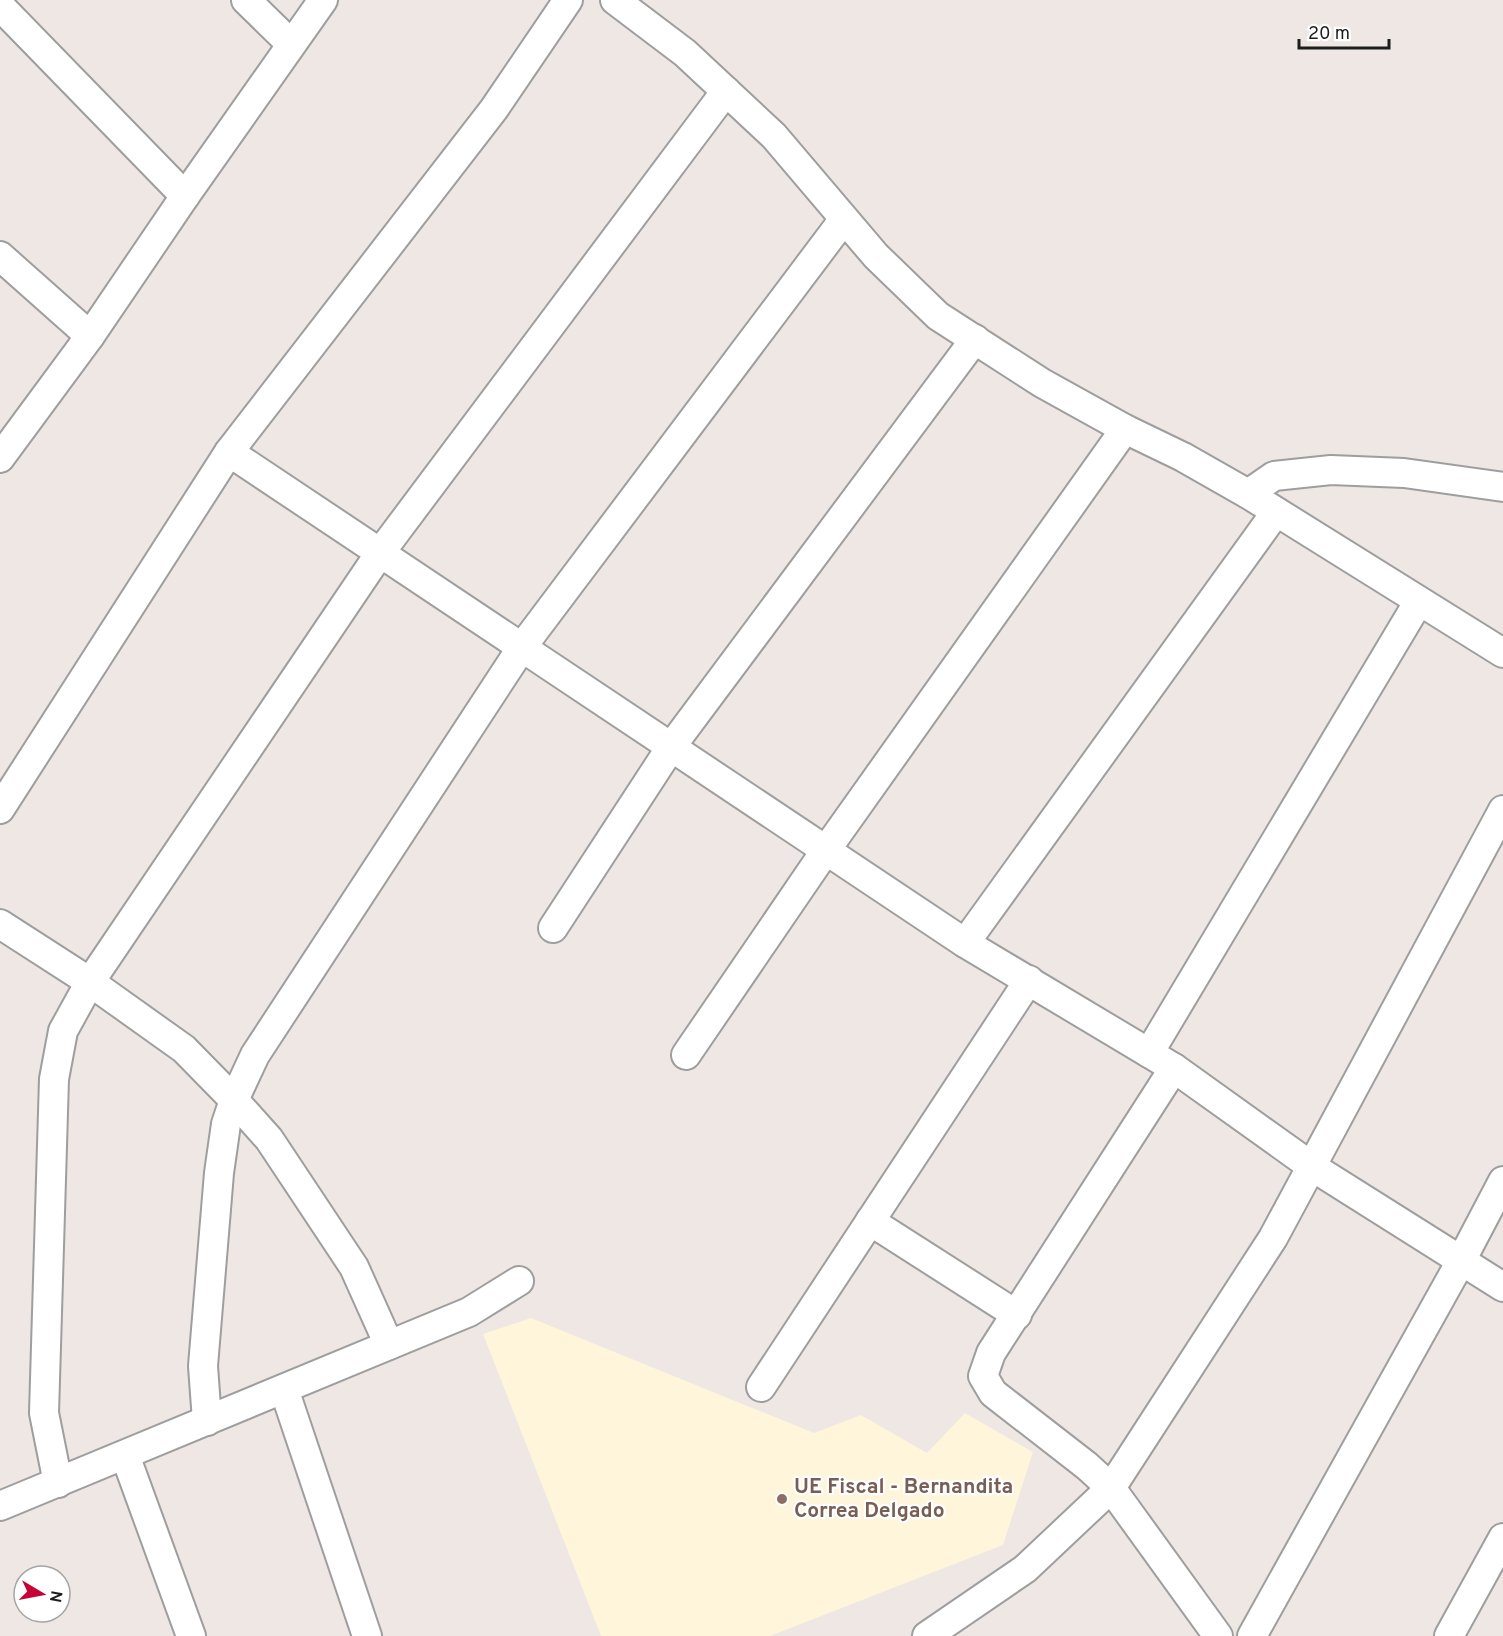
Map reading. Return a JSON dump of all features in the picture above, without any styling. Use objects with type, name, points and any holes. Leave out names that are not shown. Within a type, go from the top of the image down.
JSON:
[{"type":"street","points":[[246,0],[291,44]]},
{"type":"street","points":[[0,458],[90,336],[323,0]]},
{"type":"street","points":[[0,809],[229,452],[494,109],[568,0]]},
{"type":"street","points":[[615,0],[685,53],[774,136],[876,256],[938,316],[1042,383],[1248,494],[1503,653]]},
{"type":"street","points":[[0,6],[185,196]]},
{"type":"street","points":[[58,1483],[44,1413],[54,1079],[63,1031],[90,982],[380,553],[726,91]]},
{"type":"street","points":[[207,1421],[203,1366],[225,1124],[255,1055],[522,647],[844,219]]},
{"type":"street","points":[[0,256],[90,336]]},
{"type":"street","points":[[553,928],[671,747],[975,339]]},
{"type":"street","points":[[686,1055],[826,850],[1125,429]]},
{"type":"street","points":[[229,452],[965,943],[1174,1068],[1311,1167],[1503,1287]]},
{"type":"street","points":[[1248,494],[1274,476],[1331,470],[1404,473],[1503,487]]},
{"type":"street","points":[[965,943],[1276,512]]},
{"type":"street","points":[[1149,1053],[1419,601]]},
{"type":"street","points":[[927,1636],[1025,1569],[1111,1488],[1273,1238],[1503,810]]},
{"type":"street","points":[[0,924],[90,982],[184,1049],[234,1100],[269,1138],[354,1267],[389,1346]]},
{"type":"street","points":[[761,1387],[1029,980]]},
{"type":"street","points":[[1174,1068],[991,1353],[984,1376],[993,1393],[1087,1466],[1111,1488],[1218,1636]]},
{"type":"street","points":[[1252,1636],[1461,1261],[1503,1180]]},
{"type":"street","points":[[870,1221],[1017,1315]]},
{"type":"street","points":[[0,1506],[469,1312],[519,1281]]},
{"type":"street","points":[[284,1389],[367,1636]]},
{"type":"street","points":[[125,1455],[191,1636]]},
{"type":"street","points":[[1449,1636],[1503,1538]]},
{"type":"shaded area","name":"UE Fiscal - Bernandita Correa Delgado","points":[[531,1318],[814,1433],[861,1415],[927,1453],[965,1413],[1033,1452],[1003,1545],[770,1636],[601,1636],[483,1334]]},
{"type":"place","name":"UE Fiscal - Bernandita Correa Delgado","points":[[782,1499]]}]
